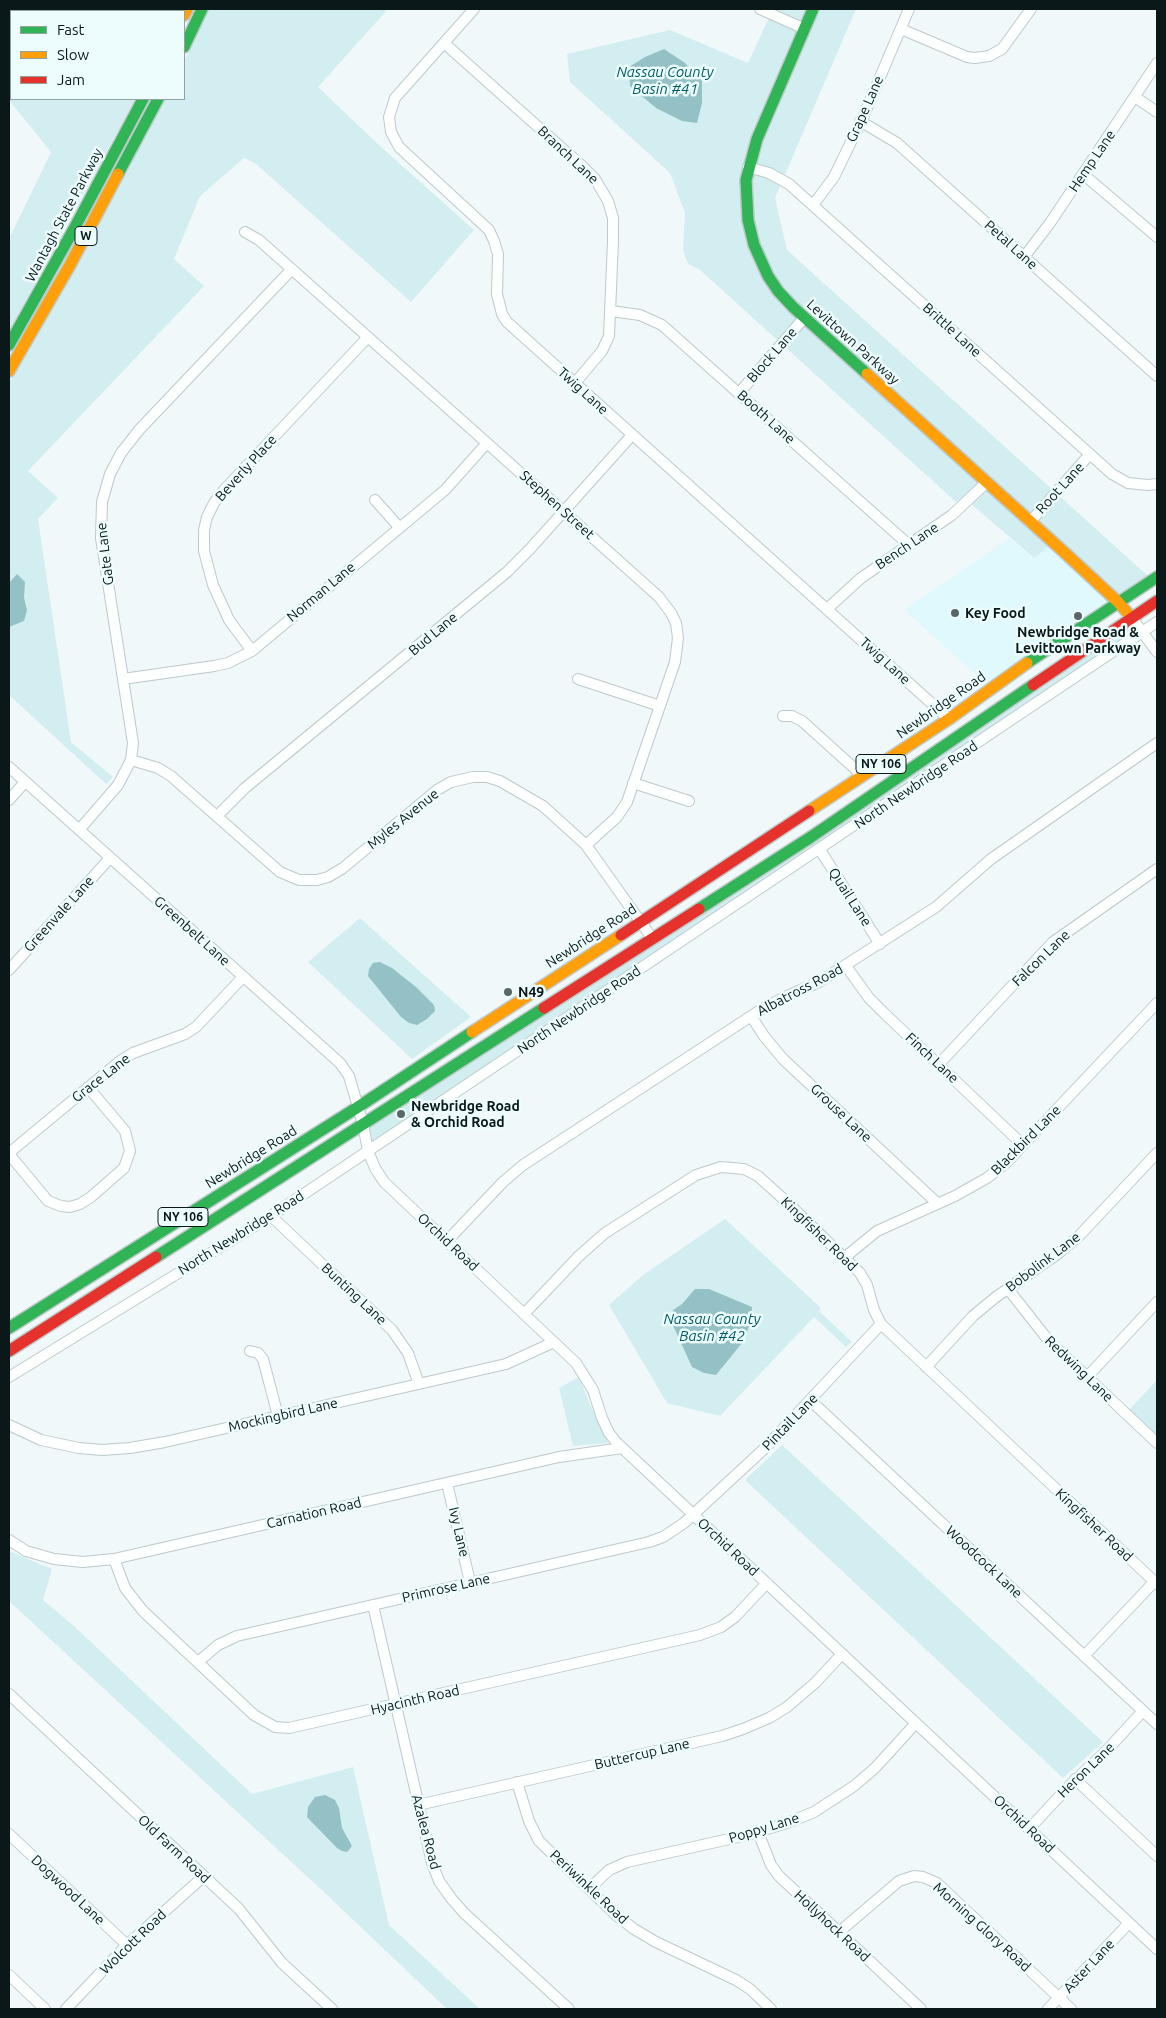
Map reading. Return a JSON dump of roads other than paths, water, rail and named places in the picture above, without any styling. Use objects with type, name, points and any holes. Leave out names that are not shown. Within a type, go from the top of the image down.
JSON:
[{"type":"main road","points":[[185,45],[202,9]]},
{"type":"main road","name":"Levittown Parkway","points":[[813,9],[757,139],[748,167],[746,198],[754,245],[768,276],[778,291],[804,318],[1118,602],[1132,618]]},
{"type":"main road","name":"Wantagh State Parkway","points":[[9,345],[76,227],[142,100]]},
{"type":"main road","name":"Wantagh State Parkway","points":[[9,371],[70,266],[158,100]]},
{"type":"main road","name":"Newbridge Road","points":[[9,1328],[358,1107],[949,719],[1026,664],[1157,577]]},
{"type":"main road","name":"NY 106","points":[[9,1351],[811,837],[1157,601]]},
{"type":"main road","points":[[107,1266],[117,1281]]},
{"type":"street","name":"Twig Lane","points":[[474,9],[395,98],[389,117],[391,132],[399,147],[488,230],[498,254],[497,294],[502,314],[515,331],[949,719]]},
{"type":"street","points":[[760,9],[805,28]]},
{"type":"street","name":"Grape Lane","points":[[813,205],[834,177],[910,9]]},
{"type":"street","points":[[901,29],[967,57],[989,56],[1002,49],[1031,9]]},
{"type":"street","name":"Branch Lane","points":[[444,43],[582,166],[602,188],[608,201],[613,218],[611,311],[606,344],[598,357],[575,383]]},
{"type":"street","name":"Hemp Lane","points":[[1024,257],[1050,223],[1157,63]]},
{"type":"street","points":[[1134,97],[1157,112]]},
{"type":"street","name":"Petal Lane","points":[[860,121],[897,143],[1157,376]]},
{"type":"street","name":"Brittle Lane","points":[[748,167],[779,178],[789,184],[1119,479],[1128,483],[1157,484]]},
{"type":"street","points":[[1083,174],[1157,238]]},
{"type":"street","name":"Stephen Street","points":[[245,232],[259,240],[487,443],[659,597],[671,613],[676,623],[677,648],[675,662],[633,783],[622,812],[586,844]]},
{"type":"street","name":"Gate Lane","points":[[79,830],[118,785],[131,760],[133,743],[101,538],[102,502],[110,474],[121,453],[140,430],[292,269]]},
{"type":"street","name":"Booth Lane","points":[[611,311],[640,314],[662,325],[909,545]]},
{"type":"street","name":"Block Lane","points":[[739,393],[804,318]]},
{"type":"street","name":"Beverly Place","points":[[252,651],[229,620],[212,585],[204,551],[204,530],[207,517],[214,503],[224,490],[368,337]]},
{"type":"street","name":"Bud Lane","points":[[217,816],[245,788],[507,572],[530,550],[632,435]]},
{"type":"street","name":"Norman Lane","points":[[123,680],[228,663],[252,651],[445,490],[487,443]]},
{"type":"street","name":"Root Lane","points":[[1030,522],[1090,454]]},
{"type":"street","name":"Bench Lane","points":[[827,609],[861,578],[952,515],[986,483]]},
{"type":"street","points":[[374,500],[399,527]]},
{"type":"street","points":[[1132,618],[1157,652]]},
{"type":"street","name":"North Newbridge Road","points":[[9,1377],[271,1216],[820,850],[1157,622]]},
{"type":"street","points":[[578,679],[660,706]]},
{"type":"street","points":[[783,716],[792,716],[802,721],[863,776]]},
{"type":"street","name":"Albatross Road","points":[[447,1241],[503,1182],[523,1165],[751,1016],[787,996],[819,982],[936,907],[991,859],[1157,743]]},
{"type":"street","name":"Myles Avenue","points":[[131,760],[158,768],[171,776],[280,872],[299,880],[317,880],[328,877],[342,868],[436,790],[463,778],[488,777],[500,780],[543,806],[586,844],[652,938]]},
{"type":"street","name":"Greenbelt Lane","points":[[9,767],[340,1062],[349,1076],[358,1107]]},
{"type":"street","points":[[9,800],[25,782]]},
{"type":"street","points":[[633,783],[689,801]]},
{"type":"street","name":"Quail Lane","points":[[820,850],[880,944]]},
{"type":"street","name":"Greenvale Lane","points":[[9,970],[110,858]]},
{"type":"street","name":"Falcon Lane","points":[[939,1064],[1054,942],[1157,869]]},
{"type":"street","name":"Finch Lane","points":[[846,966],[869,998],[1024,1145]]},
{"type":"street","name":"Grace Lane","points":[[9,1153],[133,1052],[171,1040],[196,1027],[243,977]]},
{"type":"street","name":"Blackbird Lane","points":[[844,1258],[877,1231],[955,1196],[987,1178],[1007,1162],[1157,1002]]},
{"type":"street","name":"Grouse Lane","points":[[751,1016],[764,1036],[783,1059],[937,1203]]},
{"type":"street","points":[[9,1153],[48,1201],[70,1207],[80,1204],[91,1197],[124,1168],[130,1151],[125,1132],[88,1087]]},
{"type":"street","name":"Orchid Road","points":[[358,1107],[368,1151],[375,1168],[384,1182],[576,1363],[587,1377],[609,1433],[622,1448],[1157,1949]]},
{"type":"street","name":"Bobolink Lane","points":[[926,1367],[973,1316],[1078,1237],[1157,1154]]},
{"type":"street","name":"Kingfisher Road","points":[[524,1314],[579,1256],[605,1233],[696,1175],[721,1167],[744,1169],[758,1176],[860,1273],[867,1285],[874,1310],[881,1324],[1156,1583]]},
{"type":"street","name":"Bunting Lane","points":[[271,1216],[392,1330],[408,1353],[419,1384]]},
{"type":"street","name":"Redwing Lane","points":[[1008,1289],[1039,1330],[1157,1443]]},
{"type":"street","points":[[1087,1377],[1157,1302]]},
{"type":"street","name":"Pintail Lane","points":[[694,1515],[765,1448],[881,1324]]},
{"type":"street","name":"Mockingbird Lane","points":[[9,1425],[41,1440],[79,1448],[102,1450],[130,1448],[165,1442],[506,1364],[554,1342]]},
{"type":"street","points":[[250,1351],[258,1353],[263,1359],[278,1416]]},
{"type":"street","name":"Woodcock Lane","points":[[810,1400],[1157,1724]]},
{"type":"street","name":"Carnation Road","points":[[9,1540],[26,1551],[54,1560],[83,1562],[114,1559],[559,1457],[622,1448]]},
{"type":"street","name":"Ivy Lane","points":[[447,1483],[470,1582]]},
{"type":"street","name":"Primrose Lane","points":[[198,1662],[218,1645],[238,1636],[649,1542],[671,1533],[694,1515]]},
{"type":"street","name":"Hyacinth Road","points":[[114,1559],[121,1580],[134,1600],[198,1662],[254,1715],[275,1726],[289,1728],[301,1727],[700,1635],[721,1627],[735,1617],[767,1583]]},
{"type":"street","points":[[1084,1656],[1156,1583]]},
{"type":"street","name":"Azalea Road","points":[[373,1605],[418,1805],[432,1863],[439,1881],[451,1898],[569,2009]]},
{"type":"street","name":"Buttercup Lane","points":[[418,1805],[722,1736],[743,1729],[769,1718],[787,1707],[815,1683],[842,1654]]},
{"type":"street","name":"Old Farm Road","points":[[9,1694],[239,1909],[282,1962],[332,2009]]},
{"type":"street","name":"Heron Lane","points":[[1029,1829],[1075,1779],[1107,1750],[1143,1711]]},
{"type":"street","name":"Poppy Lane","points":[[590,1889],[609,1870],[627,1862],[758,1832],[814,1812],[875,1768],[916,1724]]},
{"type":"street","points":[[1075,1779],[1157,1856]]},
{"type":"street","name":"Periwinkle Road","points":[[517,1782],[528,1821],[539,1841],[616,1915],[634,1929],[736,1980],[771,2009]]},
{"type":"street","name":"Hollyhock Road","points":[[758,1832],[772,1865],[779,1876],[921,2009]]},
{"type":"street","name":"Dogwood Lane","points":[[9,1834],[127,1945]]},
{"type":"street","name":"Morning Glory Road","points":[[839,1932],[899,1881],[914,1876],[923,1877],[937,1884],[1071,2009]]},
{"type":"street","name":"Wolcott Road","points":[[66,2009],[127,1945],[203,1877]]},
{"type":"street","name":"Aster Lane","points":[[1048,2009],[1129,1923]]},
{"type":"street","points":[[9,1975],[45,2009]]},
{"type":"water","name":"Nassau County Basin #41","points":[[664,49],[685,63],[702,81],[702,103],[697,123],[682,121],[656,108],[630,86],[629,67],[645,57]]},
{"type":"water","points":[[17,574],[25,582],[24,598],[27,610],[24,621],[9,627],[9,583]]},
{"type":"water","points":[[380,962],[392,968],[416,987],[434,1005],[435,1011],[427,1019],[417,1025],[409,1023],[401,1017],[368,976],[369,969],[373,963]]},
{"type":"water","name":"Nassau County Basin #42","points":[[695,1289],[709,1289],[752,1307],[751,1322],[742,1343],[716,1375],[704,1373],[692,1367],[671,1321],[673,1310],[682,1304]]},
{"type":"water","points":[[325,1795],[335,1800],[339,1808],[342,1828],[352,1846],[347,1852],[337,1848],[307,1817],[308,1807],[315,1797]]},
{"type":"place","name":"Key Food","points":[[955,613]]},
{"type":"place","name":"Newbridge Road & Levittown Parkway","points":[[1078,616]]},
{"type":"place","name":"N49","points":[[508,992]]},
{"type":"place","name":"Newbridge Road & Orchid Road","points":[[401,1114]]}]
